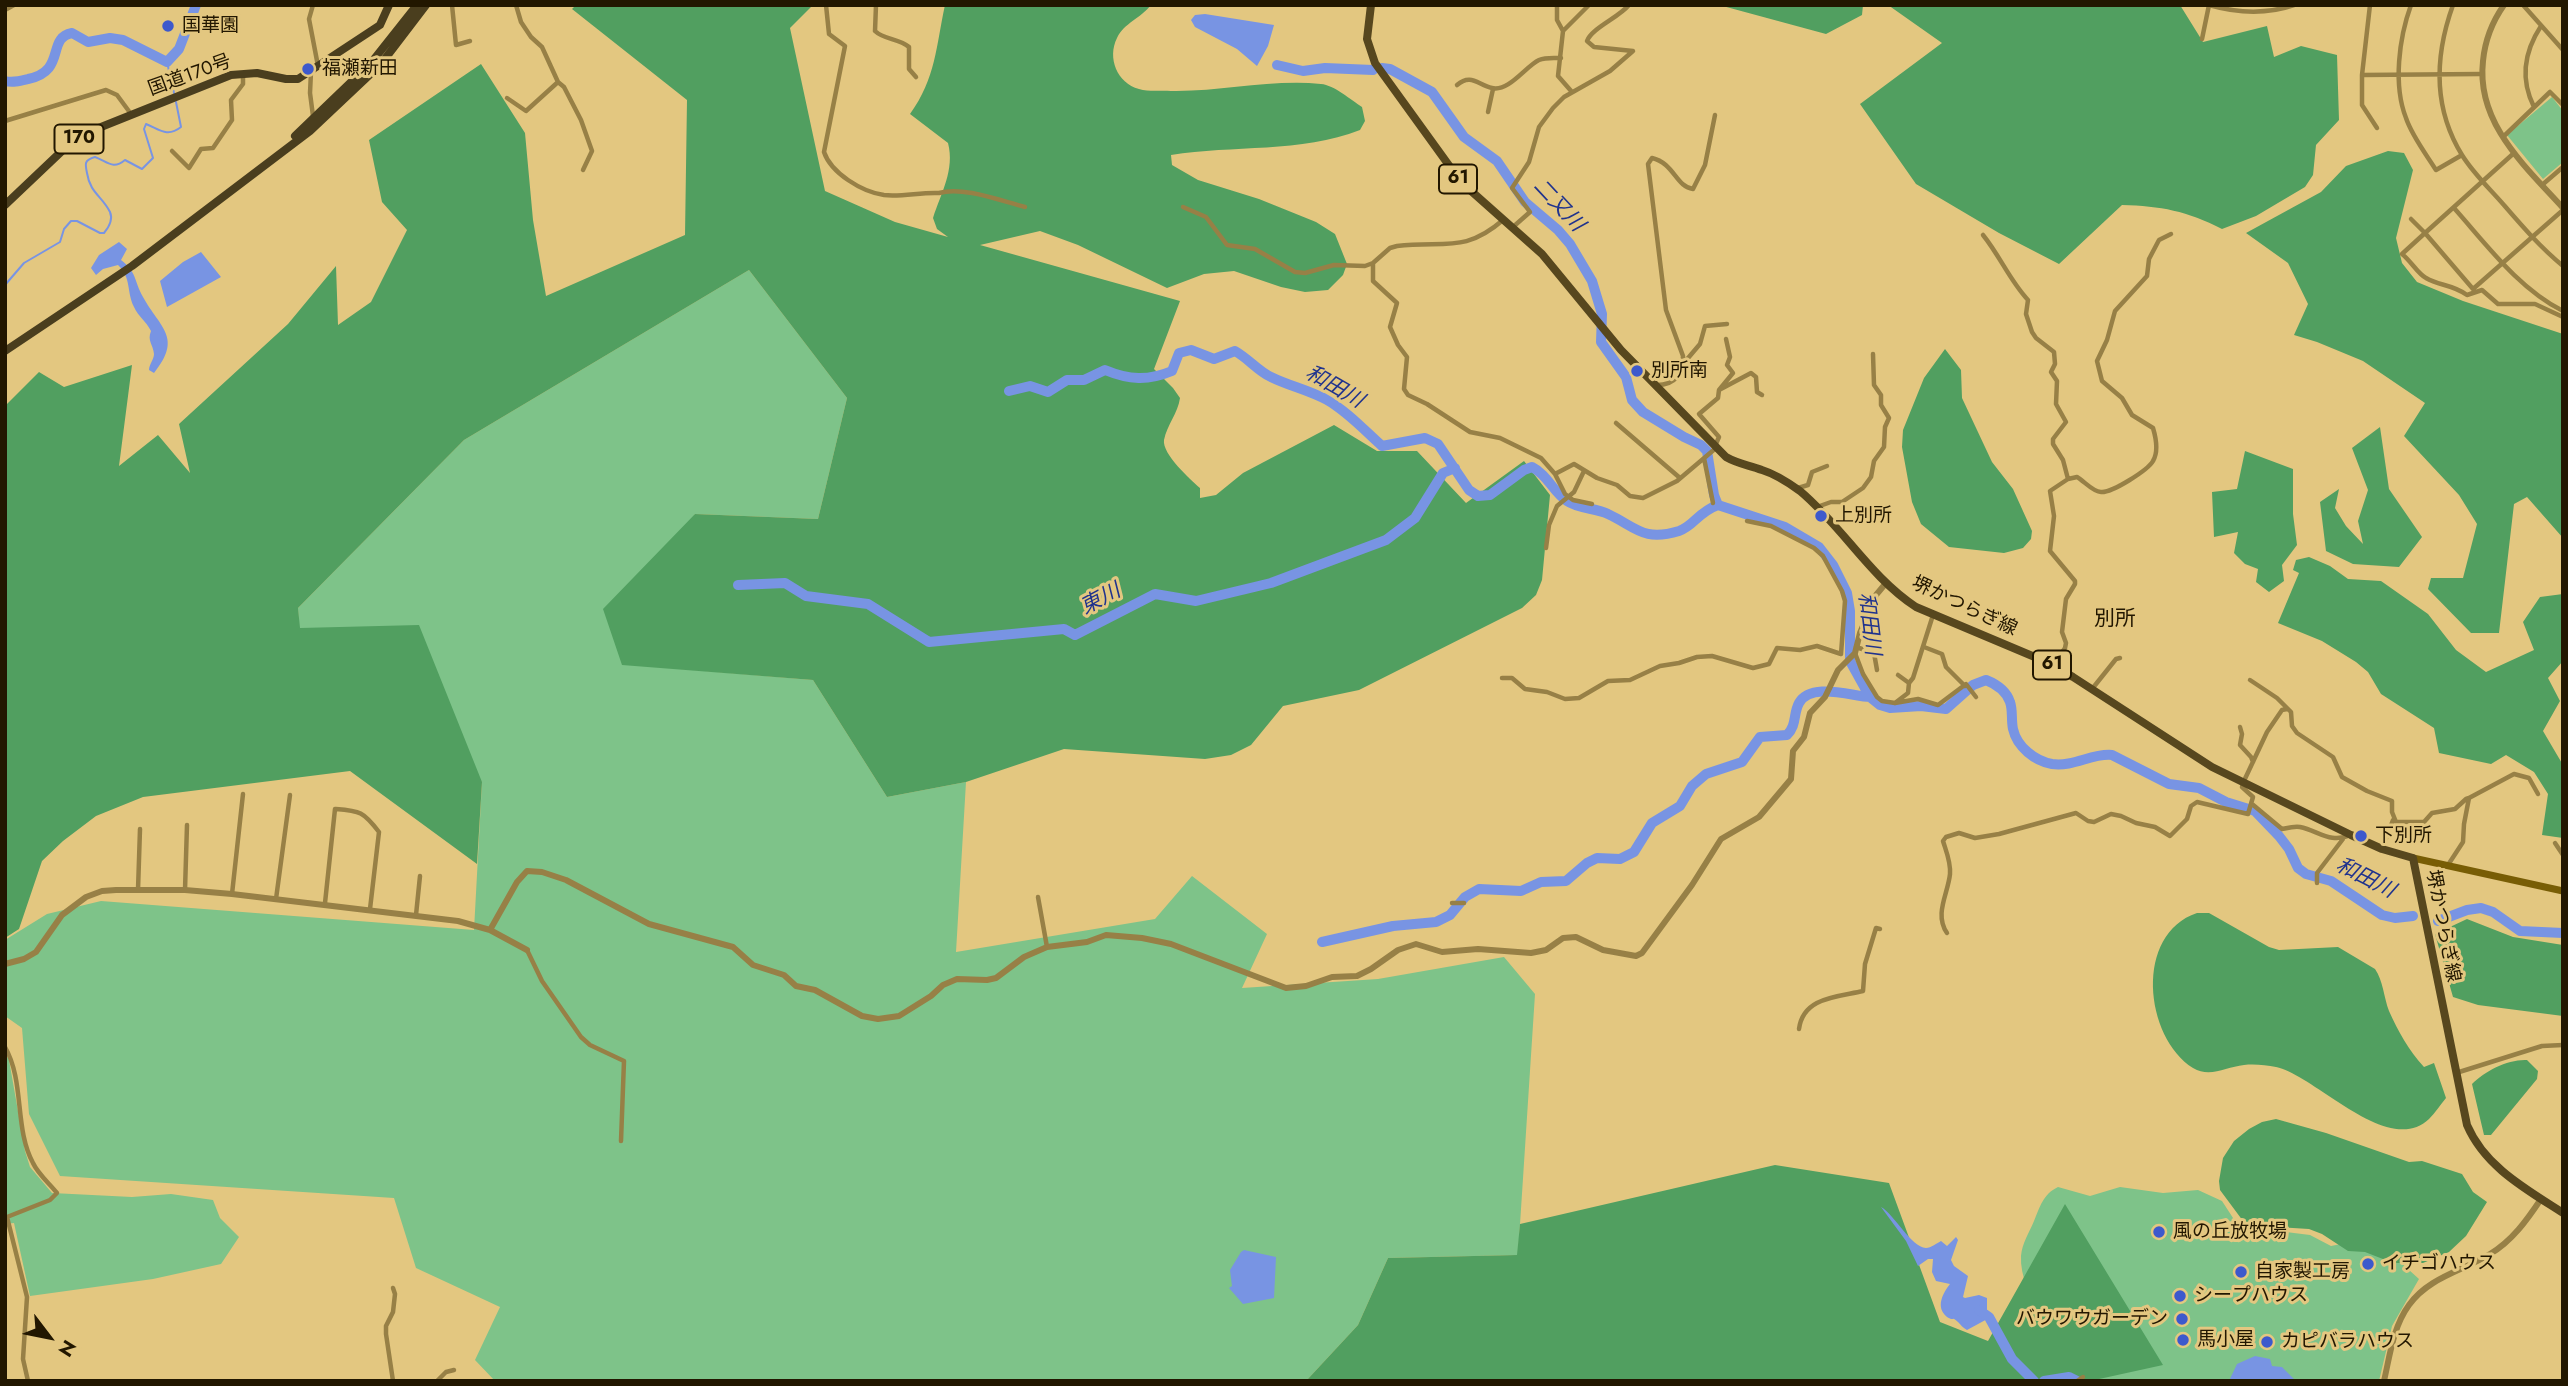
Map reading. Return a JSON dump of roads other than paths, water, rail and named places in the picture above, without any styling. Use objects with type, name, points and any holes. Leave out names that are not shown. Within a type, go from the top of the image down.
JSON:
[{"type":"highway","name":"国道170号","points":[[5,205],[64,149],[101,127],[231,75],[243,73],[298,79],[380,24],[389,5]]},
{"type":"highway","points":[[265,165],[371,63],[417,5]]},
{"type":"highway","points":[[5,351],[120,275],[310,131],[380,64],[426,5]]},
{"type":"main road","name":"堺かつらぎ線","points":[[1371,5],[1367,39],[1375,63],[1461,182],[1542,254],[1606,333],[1716,448],[1735,463],[1761,469],[1796,489],[1900,596],[1933,614],[2053,666],[2191,755],[2347,837],[2413,858],[2467,1125],[2474,1141],[2497,1167],[2563,1213]]},
{"type":"main road","points":[[2413,858],[2563,891]]},
{"type":"street","points":[[5,10],[14,5]]},
{"type":"street","points":[[313,5],[309,19],[314,69],[310,93],[314,120]]},
{"type":"street","points":[[452,5],[456,46],[470,41]]},
{"type":"street","points":[[516,5],[522,22],[531,37],[542,47],[558,82],[564,87],[590,144],[592,151],[583,170]]},
{"type":"street","points":[[826,5],[829,34],[845,46],[824,152],[831,167],[854,183],[884,195],[947,191],[980,195],[1025,207]]},
{"type":"street","points":[[876,5],[876,32],[901,41],[909,47],[909,69],[916,77]]},
{"type":"street","points":[[1557,5],[1557,20],[1563,31],[1558,76],[1572,92]]},
{"type":"street","points":[[1563,31],[1589,5]]},
{"type":"street","points":[[1513,227],[1530,212],[1512,188],[1529,162],[1539,127],[1553,108],[1572,92],[1610,71],[1633,51],[1594,47],[1587,41],[1593,32],[1622,13],[1629,5]]},
{"type":"street","points":[[2202,39],[2209,5],[2226,10],[2267,13],[2294,5]]},
{"type":"street","points":[[2370,5],[2362,75],[2362,105],[2376,128]]},
{"type":"street","points":[[2411,5],[2399,75],[2406,119],[2436,170],[2462,155]]},
{"type":"street","points":[[2454,5],[2445,30],[2438,74],[2447,121],[2462,155],[2483,182],[2532,237],[2563,266]]},
{"type":"street","points":[[2411,219],[2473,289],[2563,209],[2502,138],[2486,104],[2481,74],[2484,49],[2490,30],[2504,5]]},
{"type":"street","points":[[2523,5],[2563,50]]},
{"type":"street","points":[[2534,107],[2528,95],[2525,69],[2529,48],[2541,26]]},
{"type":"street","points":[[1457,85],[1473,79],[1493,89],[1502,87],[1521,76],[1537,61],[1561,58]]},
{"type":"street","points":[[172,151],[189,168],[201,149],[213,148],[232,120],[231,100],[243,84],[243,73]]},
{"type":"street","points":[[2362,75],[2481,74]]},
{"type":"street","points":[[507,98],[526,111],[558,82]]},
{"type":"street","points":[[1488,112],[1493,89]]},
{"type":"street","points":[[5,121],[106,90],[117,95],[131,114]]},
{"type":"street","points":[[2502,138],[2550,92],[2563,105]]},
{"type":"street","points":[[1683,365],[1679,344],[1666,310],[1648,164],[1652,158],[1663,161],[1684,187],[1693,189],[1705,165],[1715,115]]},
{"type":"street","points":[[2514,153],[2402,254],[2413,262],[2425,278],[2450,285],[2467,295],[2482,290],[2498,304],[2535,304],[2563,314]]},
{"type":"street","points":[[2542,185],[2563,167]]},
{"type":"street","points":[[1183,207],[1206,217],[1227,245],[1255,249],[1295,272],[1305,273],[1334,265],[1365,266],[1396,246],[1458,244],[1474,240],[1504,219]]},
{"type":"street","points":[[2454,208],[2516,279],[2563,314]]},
{"type":"street","points":[[2053,666],[2065,648],[2062,632],[2065,604],[2075,581],[2050,551],[2054,516],[2049,495],[2053,488],[2077,477],[2097,492],[2103,492],[2132,480],[2153,461],[2157,447],[2153,428],[2132,415],[2122,398],[2102,381],[2097,362],[2116,311],[2147,276],[2150,259],[2159,240],[2171,234]]},
{"type":"street","points":[[1983,235],[1999,256],[2012,282],[2028,300],[2026,314],[2032,332],[2054,352],[2055,364],[2051,372],[2057,381],[2056,404],[2066,422],[2055,435],[2053,444],[2061,455],[2068,479]]},
{"type":"street","points":[[1373,263],[1373,281],[1397,303],[1390,327],[1406,357],[1404,389],[1408,395],[1470,432],[1500,438],[1541,458],[1555,474],[1568,496],[1592,504]]},
{"type":"street","points":[[1653,384],[1669,384],[1675,381],[1683,365],[1700,344],[1705,326],[1727,324]]},
{"type":"street","points":[[1555,474],[1574,464],[1597,478],[1618,485],[1636,498],[1650,496],[1680,478],[1716,448],[1719,437],[1699,414],[1718,398],[1719,390],[1733,373],[1727,365],[1730,357],[1726,339]]},
{"type":"street","points":[[1816,507],[1842,502],[1863,488],[1871,477],[1874,461],[1884,447],[1885,427],[1889,418],[1881,405],[1881,395],[1874,385],[1873,354]]},
{"type":"street","points":[[1719,390],[1751,373],[1756,377],[1757,392],[1762,395]]},
{"type":"street","points":[[1616,423],[1680,478]]},
{"type":"street","points":[[1704,458],[1713,503]]},
{"type":"street","points":[[1796,489],[1808,485],[1812,472],[1827,466]]},
{"type":"street","points":[[1546,548],[1549,525],[1558,506],[1576,489],[1584,471]]},
{"type":"street","points":[[1747,521],[1771,526],[1814,548],[1823,556],[1845,601],[1841,654],[1843,664]]},
{"type":"street","points":[[490,930],[517,882],[527,871],[542,872],[566,880],[649,924],[733,947],[753,965],[784,975],[796,986],[815,990],[862,1016],[878,1019],[899,1016],[932,996],[943,985],[957,979],[987,981],[996,978],[1024,957],[1047,947],[1087,942],[1106,935],[1171,944],[1286,988],[1306,986],[1332,977],[1357,976],[1398,950],[1416,944],[1442,952],[1478,949],[1531,953],[1546,950],[1563,938],[1576,937],[1610,952],[1636,957],[1642,953],[1692,885],[1720,839],[1759,817],[1791,779],[1793,751],[1804,737],[1810,713],[1825,697],[1834,676],[1855,652],[1876,595],[1886,583]]},
{"type":"street","points":[[1895,703],[1908,693],[1933,614]]},
{"type":"street","points":[[1877,670],[1874,653],[1880,642]]},
{"type":"street","points":[[1502,678],[1512,678],[1525,689],[1544,691],[1565,699],[1579,698],[1608,681],[1630,680],[1660,666],[1697,657],[1712,656],[1753,668],[1769,664],[1777,648],[1800,650],[1817,646],[1841,654]]},
{"type":"street","points":[[1924,646],[1942,654],[1947,667],[1976,697]]},
{"type":"street","points":[[1855,652],[1874,653]]},
{"type":"street","points":[[1855,652],[1863,674],[1877,697],[1888,703],[1918,699],[1937,705],[1965,686]]},
{"type":"street","points":[[2092,690],[2120,657]]},
{"type":"street","points":[[1898,675],[1909,683]]},
{"type":"street","points":[[2250,680],[2277,698],[2291,712],[2294,729],[2305,740],[2333,757],[2342,777],[2392,801],[2394,819],[2382,849]]},
{"type":"street","points":[[1947,933],[1941,923],[1941,913],[1950,864],[1943,841],[1951,834],[1959,833],[1975,838],[2076,813],[2094,822],[2111,814],[2121,816],[2155,827],[2170,836],[2188,819],[2194,803],[2248,814],[2252,794],[2242,787],[2243,783],[2267,732],[2282,710],[2287,709]]},
{"type":"street","points":[[2240,727],[2240,745],[2253,762]]},
{"type":"street","points":[[2394,819],[2396,822],[2424,822],[2432,813],[2450,811],[2466,799],[2514,774],[2529,778],[2538,794]]},
{"type":"street","points":[[232,894],[243,794]]},
{"type":"street","points":[[276,898],[290,795]]},
{"type":"street","points":[[2447,866],[2463,842],[2469,799]]},
{"type":"street","points":[[2252,804],[2260,807],[2282,829],[2298,827],[2329,838],[2347,837]]},
{"type":"street","points":[[325,903],[335,809],[359,811],[366,815],[379,832],[370,909]]},
{"type":"street","points":[[185,890],[187,825]]},
{"type":"street","points":[[138,890],[140,829]]},
{"type":"street","points":[[2317,883],[2317,873],[2347,837]]},
{"type":"street","points":[[2556,844],[2563,855]]},
{"type":"street","points":[[416,915],[420,876]]},
{"type":"street","points":[[5,964],[36,952],[62,915],[86,897],[102,891],[185,890],[325,903],[458,920],[490,930],[527,950],[542,981],[581,1037],[590,1045],[624,1061],[621,1141]]},
{"type":"street","points":[[1038,897],[1047,947]]},
{"type":"street","points":[[1452,903],[1464,904]]},
{"type":"street","points":[[1799,1029],[1806,1009],[1814,1002],[1863,991],[1865,964],[1876,928],[1880,929]]},
{"type":"street","points":[[2456,1074],[2542,1046],[2563,1045]]},
{"type":"street","points":[[5,1047],[10,1057],[26,1146],[32,1161],[57,1193],[50,1200],[7,1217],[27,1297],[23,1359],[28,1381]]},
{"type":"street","points":[[2384,1381],[2399,1321],[2413,1300],[2435,1281],[2483,1258],[2505,1243],[2517,1232],[2541,1199]]},
{"type":"street","points":[[393,1288],[393,1312],[386,1326],[386,1334],[393,1381]]},
{"type":"street","points":[[437,1381],[446,1372],[454,1370]]},
{"type":"street","points":[[2077,1381],[2083,1377]]},
{"type":"water","points":[[1205,14],[1274,25],[1268,46],[1257,66],[1237,49],[1195,27],[1191,20],[1195,15]]},
{"type":"water","points":[[119,242],[127,249],[121,260],[133,273],[143,297],[166,333],[167,350],[154,373],[149,370],[154,354],[150,340],[151,331],[134,307],[122,270],[118,265],[103,269],[96,275],[91,268],[99,255]]},
{"type":"water","points":[[201,252],[221,277],[167,307],[160,281],[183,262]]},
{"type":"water","points":[[1881,1207],[1920,1246],[1928,1248],[1941,1241],[1947,1246],[1956,1237],[1958,1240],[1951,1260],[1954,1266],[1968,1276],[1963,1297],[1979,1295],[1987,1298],[1987,1310],[1991,1317],[1967,1330],[1943,1313],[1943,1296],[1950,1284],[1936,1281],[1932,1272],[1933,1259],[1928,1259],[1918,1266],[1906,1241]]},
{"type":"water","points":[[1244,1250],[1276,1257],[1274,1298],[1243,1304],[1229,1288],[1232,1286],[1230,1270]]},
{"type":"water","points":[[2255,1356],[2270,1359],[2272,1366],[2282,1367],[2296,1381],[2229,1381],[2237,1364]]},
{"type":"waterway","points":[[5,81],[19,81],[40,75],[48,69],[60,41],[72,33],[88,42],[110,38],[123,40],[167,62],[179,49],[196,5]]},
{"type":"waterway","points":[[167,62],[174,93]]},
{"type":"waterway","name":"二又川","points":[[1277,65],[1303,71],[1325,68],[1373,70]]},
{"type":"waterway","name":"二又川","points":[[1382,68],[1390,69],[1432,92],[1464,137],[1497,161],[1525,202],[1570,244],[1592,281],[1602,314],[1601,342],[1626,377],[1632,400],[1643,412],[1707,451],[1718,505]]},
{"type":"waterway","points":[[5,285],[24,263],[60,242],[64,229],[71,221],[104,233],[111,215],[93,190],[86,163],[95,157],[114,165],[125,160],[142,169],[153,158],[144,129],[146,124],[167,132],[181,127],[176,102]]},
{"type":"waterway","name":"和田川","points":[[1009,391],[1030,386],[1048,392],[1067,380],[1084,380],[1105,370],[1122,376],[1147,378],[1172,371],[1179,353],[1191,350],[1214,359],[1235,351],[1266,374],[1335,405],[1382,446],[1425,438],[1438,444],[1469,490],[1478,496],[1490,495],[1532,467],[1571,504],[1603,512],[1648,534],[1679,531],[1718,505],[1785,527],[1819,547],[1833,565],[1847,593],[1850,611],[1850,661],[1870,697],[1880,705],[1890,708],[1921,706],[1946,709],[1973,685],[1986,680],[2006,694],[2011,705],[2015,736],[2018,742],[2039,760],[2060,764],[2112,755],[2169,784],[2199,788],[2226,802],[2255,811],[2279,836],[2298,868],[2306,874],[2331,881],[2382,915],[2395,918],[2413,916]]},
{"type":"waterway","name":"東川","points":[[738,585],[785,583],[806,596],[868,604],[929,642],[1064,629],[1075,635],[1155,594],[1196,601],[1271,583],[1386,540],[1415,518],[1443,473],[1455,468]]},
{"type":"waterway","points":[[1322,942],[1393,926],[1436,922],[1450,915],[1465,897],[1479,889],[1521,891],[1541,882],[1566,881],[1597,858],[1620,859],[1634,852],[1652,823],[1680,806],[1692,786],[1706,774],[1742,762],[1760,737],[1787,735],[1799,703],[1805,697],[1822,692],[1870,697]]},
{"type":"waterway","name":"和田川","points":[[2438,921],[2467,910],[2481,908],[2493,912],[2520,931],[2563,933]]},
{"type":"waterway","points":[[1979,1310],[1989,1317],[2012,1359],[2034,1381]]},
{"type":"waterway","points":[[2044,1381],[2069,1377],[2077,1381]]},
{"type":"place","name":"国華園","points":[[168,26]]},
{"type":"place","name":"福瀬新田","points":[[308,69]]},
{"type":"place","name":"別所南","points":[[1637,371]]},
{"type":"place","name":"上別所","points":[[1821,516]]},
{"type":"place","name":"下別所","points":[[2361,836]]},
{"type":"place","name":"風の丘放牧場","points":[[2159,1232]]},
{"type":"place","name":"イチゴハウス","points":[[2368,1264]]},
{"type":"place","name":"自家製工房","points":[[2241,1272]]},
{"type":"place","name":"シープハウス","points":[[2180,1296]]},
{"type":"place","name":"バウワウガーデン","points":[[2182,1319]]},
{"type":"place","name":"馬小屋","points":[[2183,1340]]},
{"type":"place","name":"カピバラハウス","points":[[2267,1342]]},
{"type":"district","name":"別所","points":[[2115,620]]}]
